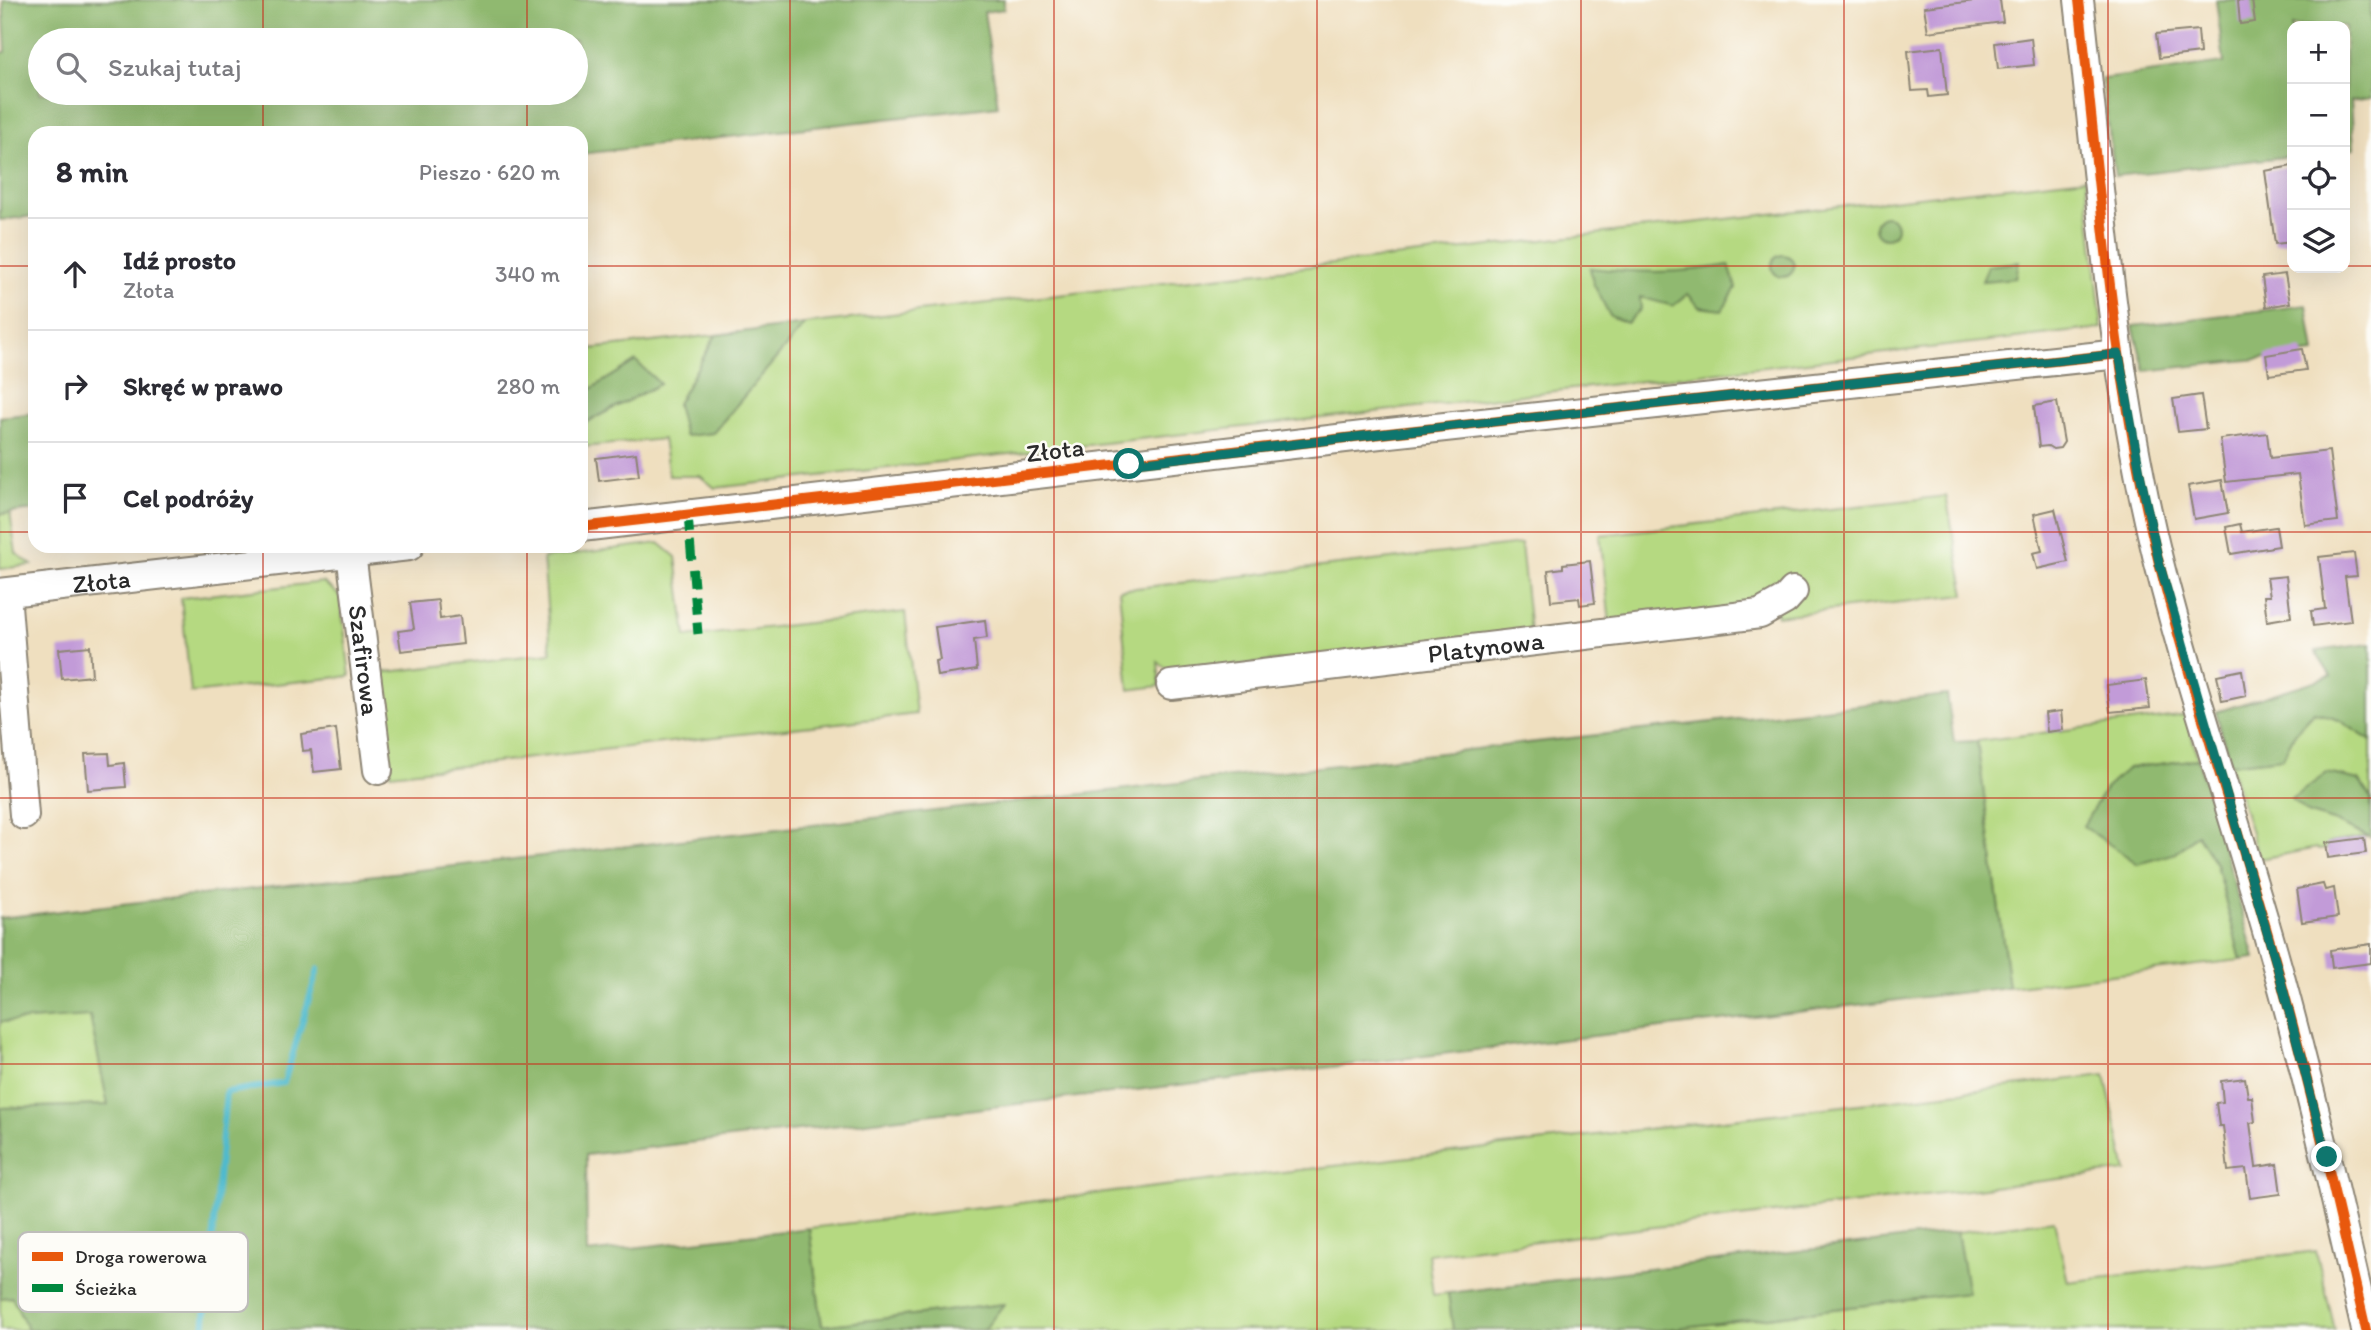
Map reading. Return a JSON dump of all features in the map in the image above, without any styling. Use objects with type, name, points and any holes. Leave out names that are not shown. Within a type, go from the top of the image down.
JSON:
[{"type":"street","points":[[2079,0],[2119,354],[2159,562],[2280,977],[2327,1157],[2366,1330]]},
{"type":"street","name":"Złota","points":[[588,526],[1407,431],[2119,354]]},
{"type":"street","name":"Złota","points":[[3,593],[343,553]]},
{"type":"street","name":"Szafirowa","points":[[351,553],[377,770]]},
{"type":"street","name":"Platynowa","points":[[1171,685],[1760,614],[1785,600],[1793,592]]},
{"type":"street","points":[[3,593],[24,815]]},
{"type":"green space","points":[[3,0],[1004,0],[1004,9],[984,12],[998,106],[588,153],[588,126],[28,126],[28,217],[0,220],[0,53],[6,52]]},
{"type":"green space","points":[[2216,0],[2371,0],[2371,98],[2351,101],[2354,148],[2350,149],[2350,21],[2287,21],[2287,157],[2115,176],[2102,79],[2224,63]]},
{"type":"green space","points":[[2086,178],[2102,328],[715,488],[700,476],[669,476],[663,439],[588,446],[588,421],[660,384],[635,362],[588,391],[588,349],[716,335],[677,404],[685,436],[713,433],[805,324]]},
{"type":"green space","points":[[1886,216],[1894,219],[1897,227],[1894,235],[1886,238],[1878,235],[1875,227],[1878,219]]},
{"type":"green space","points":[[1783,255],[1791,258],[1794,266],[1791,274],[1783,277],[1775,274],[1772,266],[1775,258]]},
{"type":"green space","points":[[2019,262],[2016,278],[1982,281],[1988,266]]},
{"type":"green space","points":[[1729,265],[1736,288],[1722,310],[1699,307],[1688,294],[1673,306],[1640,297],[1641,309],[1627,323],[1610,316],[1593,283],[1590,268],[1660,272]]},
{"type":"green space","points":[[2307,305],[2314,353],[2145,371],[2133,326]]},
{"type":"green space","points":[[805,324],[713,433],[685,436],[677,404],[716,335]]},
{"type":"green space","points":[[636,361],[660,384],[588,421],[588,391]]},
{"type":"green space","points":[[28,414],[28,511],[0,514],[0,417]]},
{"type":"green space","points":[[1946,496],[1965,595],[1777,616],[1770,591],[1758,606],[1610,623],[1600,535]]},
{"type":"green space","points":[[10,513],[16,553],[32,565],[0,569],[0,514]]},
{"type":"green space","points":[[659,543],[676,557],[686,637],[905,612],[916,714],[391,774],[379,673],[551,653],[543,558]]},
{"type":"green space","points":[[1521,544],[1530,632],[1172,673],[1158,662],[1160,686],[1129,690],[1119,590]]},
{"type":"green space","points":[[323,582],[340,596],[350,676],[191,693],[181,598]]},
{"type":"green space","points":[[2371,644],[2371,741],[2339,720],[2314,712],[2294,734],[2283,758],[2230,764],[2216,712],[2331,676],[2315,651]]},
{"type":"green space","points":[[1947,695],[1954,742],[1977,741],[2009,987],[586,1155],[587,1253],[809,1228],[822,1326],[1004,1304],[984,1330],[28,1330],[19,1312],[248,1312],[248,1232],[18,1232],[18,1309],[12,1297],[0,1298],[1,1108],[108,1105],[90,1016],[0,1022],[0,918]]},
{"type":"green space","points":[[2314,712],[2339,720],[2371,741],[2371,799],[2359,780],[2310,814],[2336,822],[2367,837],[2327,843],[2327,849],[2317,848],[2259,859],[2230,764],[2283,757],[2294,734]]},
{"type":"green space","points":[[2186,715],[2198,759],[2128,768],[2176,853],[2197,834],[2216,864],[2241,960],[2009,987],[1977,741]]},
{"type":"green space","points":[[2198,759],[2255,958],[2241,960],[2216,864],[2197,834],[2176,853],[2138,864],[2083,826],[2105,789],[2128,768]]},
{"type":"green space","points":[[2327,773],[2359,780],[2371,799],[2371,838],[2310,814],[2291,799]]},
{"type":"green space","points":[[90,1015],[108,1105],[1,1108],[0,1171],[0,1022]]},
{"type":"green space","points":[[2105,1075],[2126,1171],[1428,1254],[1433,1295],[1448,1293],[1453,1330],[984,1330],[1003,1304],[822,1326],[809,1228]]},
{"type":"green space","points":[[2054,1220],[2068,1282],[2316,1251],[2335,1330],[1660,1330],[1967,1293],[1957,1232]]},
{"type":"green space","points":[[1957,1232],[1968,1293],[1660,1330],[1453,1330],[1448,1293]]},
{"type":"green space","points":[[12,1297],[28,1330],[0,1330],[0,1298]]},
{"type":"building","points":[[2000,0],[2003,22],[1928,32],[1924,7]]},
{"type":"building","points":[[2238,0],[2252,0],[2255,22],[2240,24]]},
{"type":"building","points":[[2198,30],[2200,53],[2159,58],[2156,34]]},
{"type":"building","points":[[2031,38],[2034,65],[1998,69],[1995,43]]},
{"type":"building","points":[[1942,47],[1947,95],[1929,97],[1928,90],[1912,91],[1908,51]]},
{"type":"building","points":[[2287,167],[2287,243],[2275,244],[2265,171]]},
{"type":"building","points":[[2285,274],[2290,303],[2266,307],[2262,277]]},
{"type":"building","points":[[2302,349],[2306,370],[2269,375],[2266,355]]},
{"type":"building","points":[[2201,395],[2206,429],[2178,432],[2173,399]]},
{"type":"building","points":[[2057,402],[2064,442],[2060,448],[2039,447],[2034,406]]},
{"type":"building","points":[[2267,433],[2270,458],[2329,451],[2338,521],[2305,525],[2298,474],[2226,482],[2220,439]]},
{"type":"building","points":[[636,453],[639,476],[599,481],[596,458]]},
{"type":"building","points":[[2222,480],[2228,513],[2194,519],[2188,486]]},
{"type":"building","points":[[2055,509],[2068,562],[2037,569],[2033,553],[2042,551],[2034,514]]},
{"type":"building","points":[[2240,524],[2242,532],[2276,527],[2279,546],[2231,554],[2226,527]]},
{"type":"building","points":[[2354,553],[2357,576],[2345,577],[2351,621],[2313,626],[2311,611],[2325,609],[2319,557]]},
{"type":"building","points":[[1590,561],[1595,603],[1580,605],[1579,598],[1551,601],[1548,570],[1563,568],[1563,564]]},
{"type":"building","points":[[2286,576],[2291,617],[2267,621],[2264,596],[2270,596],[2267,578]]},
{"type":"building","points":[[438,600],[440,619],[460,616],[463,644],[401,651],[398,631],[414,629],[410,603]]},
{"type":"building","points":[[985,620],[987,638],[974,640],[977,670],[937,676],[935,661],[940,660],[935,627]]},
{"type":"building","points":[[90,646],[92,676],[62,679],[59,649]]},
{"type":"building","points":[[2242,670],[2246,696],[2222,701],[2217,675]]},
{"type":"building","points":[[2146,680],[2150,708],[2110,712],[2107,685]]},
{"type":"building","points":[[2061,711],[2063,730],[2047,732],[2045,713]]},
{"type":"building","points":[[336,729],[341,769],[314,772],[311,750],[303,751],[301,734]]},
{"type":"building","points":[[109,753],[110,765],[124,763],[126,787],[88,790],[85,754]]},
{"type":"building","points":[[2364,838],[2366,853],[2328,858],[2326,843]]},
{"type":"building","points":[[2323,884],[2325,890],[2334,888],[2338,917],[2302,922],[2297,889]]},
{"type":"building","points":[[2371,944],[2371,963],[2332,968],[2330,950]]},
{"type":"building","points":[[2245,1078],[2248,1097],[2252,1097],[2255,1122],[2250,1123],[2256,1167],[2277,1164],[2281,1194],[2250,1198],[2246,1169],[2228,1171],[2223,1126],[2219,1126],[2216,1103],[2223,1102],[2221,1081]]},
{"type":"waterway","points":[[213,1232],[226,1092],[284,1083],[318,969]]},
{"type":"waterway","points":[[204,1330],[206,1312]]},
{"type":"marked path","points":[[688,515],[698,634]]},
{"type":"cycle path","points":[[2079,0],[2119,354],[2143,494],[2173,615],[2292,1021],[2366,1330]]},
{"type":"cycle path","points":[[588,526],[1380,434],[2119,354]]},
{"type":"route","points":[[1129,464],[2119,354],[2159,562],[2280,977],[2327,1157]]}]
